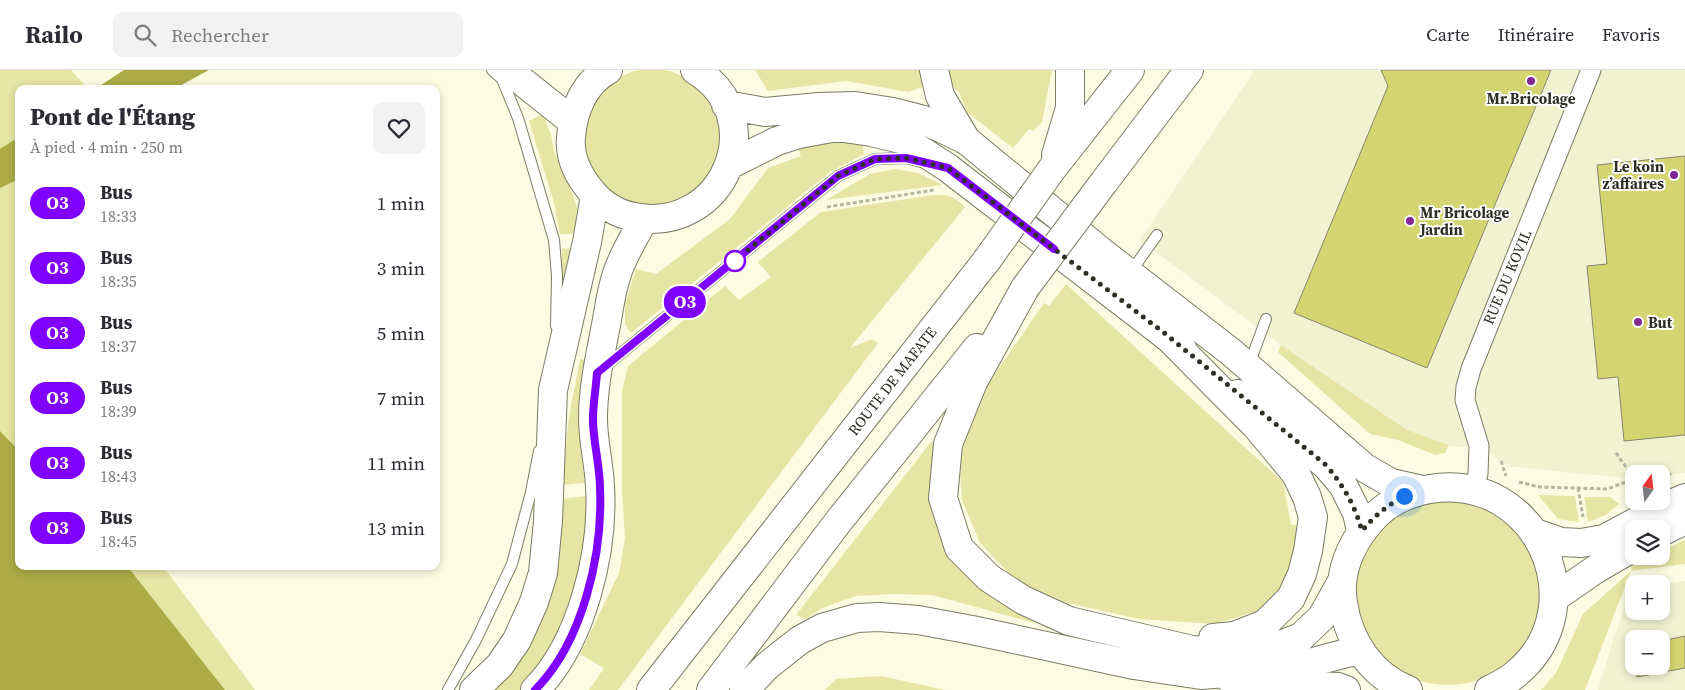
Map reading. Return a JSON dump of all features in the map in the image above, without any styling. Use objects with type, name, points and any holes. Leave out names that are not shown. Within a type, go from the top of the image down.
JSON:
[{"type":"main road","points":[[508,70],[572,121]]},
{"type":"main road","points":[[608,70],[590,85],[579,102],[572,121],[571,141],[574,161],[582,180],[595,196],[609,208],[626,215],[644,219],[666,218],[687,212],[705,200],[720,184],[729,165],[733,145],[733,124],[726,105],[716,88],[702,74],[695,70]]},
{"type":"main road","points":[[934,70],[940,96],[966,140]]},
{"type":"main road","points":[[1052,169],[1070,108],[1070,70]]},
{"type":"main road","name":"ROUTE DE MAFATE","points":[[651,690],[987,260],[1052,169],[1130,70]]},
{"type":"main road","points":[[711,690],[838,522],[1025,288],[1189,70]]},
{"type":"main road","points":[[726,105],[765,112],[819,106],[855,106],[893,112],[924,120],[966,140],[1130,274],[1248,367],[1365,468],[1391,484],[1422,490]]},
{"type":"main road","points":[[729,165],[777,141],[799,134],[837,127],[905,140],[944,178],[1163,332],[1326,465],[1343,486],[1357,513],[1362,531]]},
{"type":"main road","points":[[474,690],[500,665],[517,640],[534,602],[543,573],[548,521],[545,453],[553,390],[587,242],[595,196]]},
{"type":"main road","points":[[535,690],[547,678],[569,645],[591,578],[599,540],[600,487],[593,419],[597,373],[616,277],[644,219]]},
{"type":"main road","points":[[1025,288],[973,382],[948,444],[943,498],[959,548],[988,578],[1023,600],[1069,621],[1192,650],[1224,651],[1251,650],[1280,645],[1302,637],[1322,617],[1342,581]]},
{"type":"main road","points":[[1162,643],[1234,636],[1265,624],[1291,598],[1302,574],[1308,551],[1313,517],[1307,497],[1296,474],[1257,427],[1163,332]]},
{"type":"main road","points":[[1408,690],[1385,678],[1371,666],[1351,635],[1345,618],[1342,600],[1342,581],[1346,563],[1352,547],[1362,531],[1373,517],[1388,505],[1404,496],[1422,490],[1456,487],[1492,496],[1523,518],[1544,547],[1554,580],[1551,618],[1544,638],[1533,656],[1519,672],[1497,688]]},
{"type":"main road","points":[[1535,533],[1561,542],[1581,543],[1604,539],[1685,498]]},
{"type":"main road","points":[[1670,528],[1685,520]]},
{"type":"main road","points":[[1554,598],[1596,569],[1625,552]]},
{"type":"main road","points":[[744,690],[766,666],[800,640],[822,628],[857,618],[879,617],[918,620],[954,626],[1134,665],[1283,686],[1338,687],[1346,690]]},
{"type":"main road","points":[[1201,675],[1290,668],[1360,651]]},
{"type":"street","name":"RUE DU KOVIL","points":[[1474,490],[1478,474],[1479,446],[1465,400],[1466,386],[1471,368],[1591,70]]},
{"type":"lane","points":[[492,70],[502,79],[518,118],[554,240],[557,276],[553,390]]},
{"type":"lane","points":[[597,373],[838,176],[875,159],[906,158],[944,178]]},
{"type":"lane","points":[[1130,274],[1157,235]]},
{"type":"lane","points":[[1248,367],[1266,319]]},
{"type":"lane","points":[[448,690],[476,640],[512,564],[531,492],[545,453]]},
{"type":"path","points":[[794,212],[944,178]]},
{"type":"path","points":[[1616,453],[1625,466]]},
{"type":"path","points":[[1516,481],[1540,487],[1607,489],[1625,482]]},
{"type":"path","points":[[1578,488],[1584,526]]},
{"type":"shaded area","points":[[124,70],[209,70],[181,85],[101,85]]},
{"type":"shaded area","points":[[1255,70],[1685,70],[1685,473],[1670,474],[1670,465],[1625,465],[1625,478],[1508,466],[1479,446],[1455,447],[1407,430],[1281,345],[1140,240]]},
{"type":"shaded area","points":[[15,140],[15,181],[0,188],[0,149]]},
{"type":"shaded area","points":[[0,431],[15,447],[15,570],[130,570],[225,690],[0,690]]},
{"type":"shaded area","points":[[1685,581],[1685,690],[1598,690],[1625,607],[1625,620],[1670,620],[1670,583]]},
{"type":"green space","points":[[652,69],[678,74],[690,80],[700,89],[709,99],[715,111],[720,137],[715,163],[709,175],[700,185],[690,194],[678,200],[652,205],[626,200],[614,194],[604,185],[595,175],[589,163],[584,137],[589,111],[595,99],[604,89],[614,80],[626,74]]},
{"type":"green space","points":[[0,70],[71,70],[84,85],[15,85],[15,570],[166,570],[255,690],[0,690]]},
{"type":"green space","points":[[755,70],[920,70],[923,87],[908,92],[846,81],[768,91]]},
{"type":"green space","points":[[949,70],[1052,70],[1042,122],[1033,131],[1029,129],[1013,148],[967,112],[959,92],[947,84]]},
{"type":"green space","points":[[543,114],[551,135],[554,151],[579,213],[579,234],[560,234],[554,203],[529,121]]},
{"type":"green space","points":[[838,139],[862,143],[864,154],[830,172],[631,333],[625,325],[625,305],[636,269],[656,274],[730,219],[768,168],[801,156],[797,146]]},
{"type":"green space","points":[[895,169],[918,173],[943,185],[826,200],[870,174]]},
{"type":"green space","points":[[933,195],[951,196],[965,207],[850,348],[872,339],[878,343],[618,690],[589,690],[604,668],[580,654],[619,573],[625,539],[622,490],[622,391],[628,366],[725,286],[739,300],[771,277],[758,262],[821,212]]},
{"type":"green space","points":[[562,248],[575,250],[561,296]]},
{"type":"green space","points":[[1066,284],[1283,482],[1291,524],[1301,527],[1299,557],[1283,590],[1261,610],[1215,624],[1139,619],[1063,602],[1016,581],[980,543],[962,500],[959,456],[970,410],[1044,303],[1049,306]]},
{"type":"green space","points":[[1281,345],[1407,430],[1449,445],[1445,453],[1435,455],[1398,440],[1370,434],[1278,352]]},
{"type":"green space","points":[[580,359],[585,360],[579,417],[585,483],[562,485],[569,417]]},
{"type":"green space","points":[[931,442],[938,445],[965,573],[993,599],[1038,624],[932,595],[892,594],[856,596],[820,609],[806,619],[796,615]]},
{"type":"green space","points":[[1538,495],[1575,496],[1579,522],[1558,519]]},
{"type":"green space","points":[[587,496],[588,539],[567,632],[523,690],[486,690],[560,499]]},
{"type":"green space","points":[[1448,497],[1484,504],[1500,513],[1514,525],[1526,539],[1535,555],[1542,591],[1535,627],[1526,643],[1514,657],[1500,669],[1484,678],[1448,685],[1412,678],[1396,669],[1382,657],[1370,643],[1361,627],[1354,591],[1361,555],[1370,539],[1382,525],[1396,513],[1412,504]]},
{"type":"green space","points":[[1584,497],[1610,497],[1619,504],[1606,515],[1588,522]]},
{"type":"green space","points":[[1685,540],[1685,564],[1631,571],[1632,565],[1670,565],[1670,547]]},
{"type":"green space","points":[[1625,576],[1625,587],[1585,690],[1541,690],[1556,673],[1583,614]]},
{"type":"green space","points":[[881,676],[945,690],[825,690],[836,679]]},
{"type":"building","name":"Mr Bricolage Jardin","points":[[1381,70],[1551,70],[1427,368],[1294,313],[1388,86]]},
{"type":"building","name":"But","points":[[1685,156],[1685,435],[1624,441],[1618,377],[1598,379],[1587,266],[1607,264],[1597,165]]},
{"type":"building","points":[[1685,636],[1685,668],[1670,671],[1670,639]]},
{"type":"bus line","name":"O3","points":[[535,690],[547,678],[569,645],[591,578],[599,540],[600,487],[593,419],[597,373],[838,176],[875,159],[906,158],[948,168],[1054,249]]},
{"type":"place","name":"Mr.Bricolage","points":[[1531,81]]},
{"type":"place","name":"Le koin z’affaires","points":[[1674,175]]},
{"type":"place","name":"Mr Bricolage Jardin","points":[[1410,221]]},
{"type":"place","name":"But","points":[[1638,322]]},
{"type":"route","points":[[735,261],[731,264],[838,176],[875,159],[906,158],[948,168],[1163,332],[1326,465],[1343,486],[1357,513],[1362,531],[1373,517],[1388,505],[1404,496]]}]
